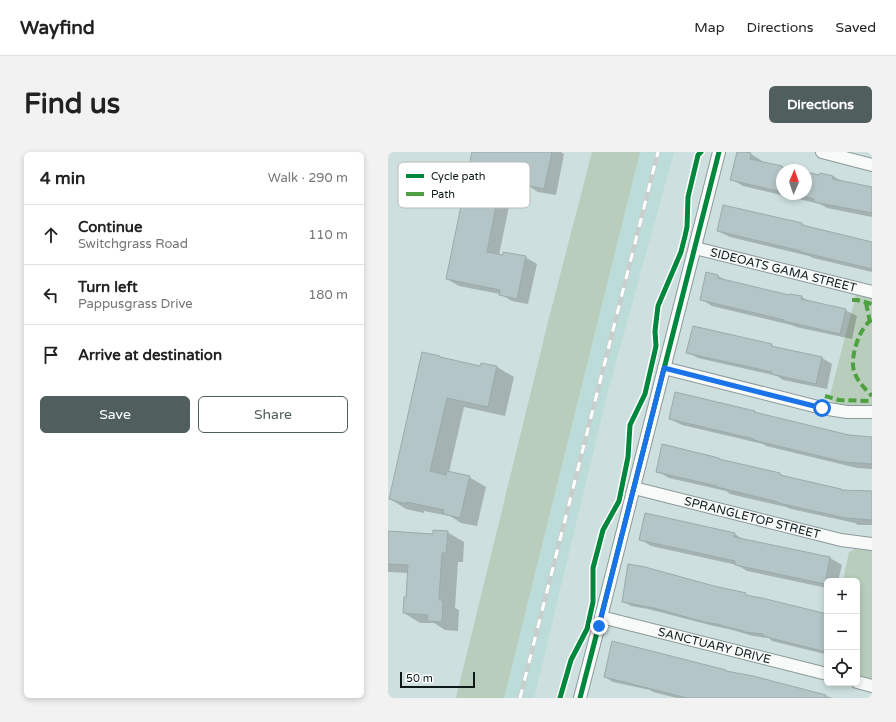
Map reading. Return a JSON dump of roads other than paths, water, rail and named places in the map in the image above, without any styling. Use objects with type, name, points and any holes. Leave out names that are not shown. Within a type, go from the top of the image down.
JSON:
[{"type":"street","points":[[580,698],[719,152]]},
{"type":"street","points":[[822,152],[872,165]]},
{"type":"street","name":"SIDEOATS GAMA STREET","points":[[695,248],[872,292]]},
{"type":"street","points":[[664,368],[822,408],[847,412],[872,412]]},
{"type":"street","name":"SPRANGLETOP STREET","points":[[634,488],[841,540],[872,544]]},
{"type":"street","name":"SANCTUARY DRIVE","points":[[601,617],[824,673]]},
{"type":"street","points":[[860,683],[872,686]]},
{"type":"railway","points":[[520,698],[658,152]]}]
